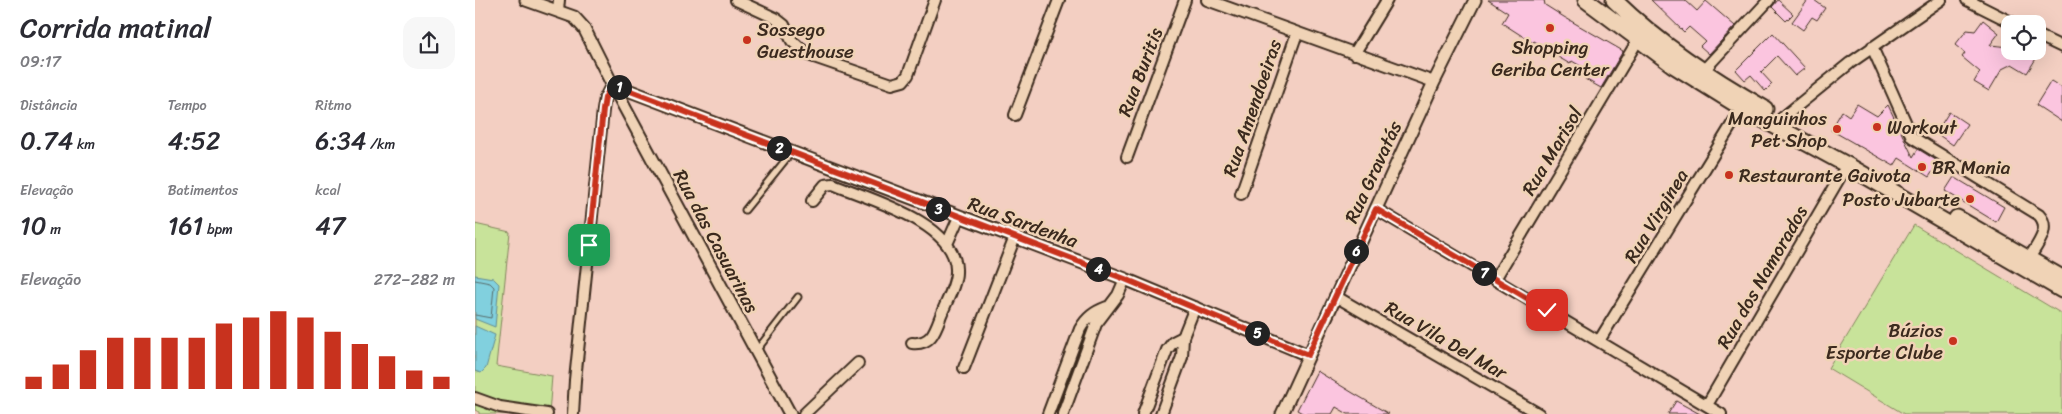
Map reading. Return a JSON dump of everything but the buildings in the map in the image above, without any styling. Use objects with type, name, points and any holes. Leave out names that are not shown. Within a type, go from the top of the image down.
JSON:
[{"type":"main road","points":[[1586,0],[1673,65],[1742,108],[1847,165],[2062,290]]},
{"type":"main road","points":[[1615,0],[1658,40],[1703,71],[1781,119],[1869,166],[2062,278]]},
{"type":"street","name":"Rua das Casuarinas","points":[[526,0],[559,5],[584,28],[612,84],[789,414]]},
{"type":"street","points":[[736,0],[784,25],[792,41],[809,55],[892,84],[903,81],[908,75],[935,0]]},
{"type":"street","points":[[1015,114],[1059,0]]},
{"type":"street","name":"Rua Buritis","points":[[1127,156],[1185,0]]},
{"type":"street","points":[[1207,0],[1227,3],[1297,33],[1434,82]]},
{"type":"street","points":[[1354,54],[1387,0]]},
{"type":"street","name":"Rua Gravatás","points":[[1282,414],[1434,82],[1475,0]]},
{"type":"street","points":[[1703,71],[1769,0]]},
{"type":"street","points":[[1781,119],[1872,47],[1941,0]]},
{"type":"street","points":[[1967,0],[2001,17]]},
{"type":"street","name":"Rua Amendoeiras","points":[[1241,194],[1297,33]]},
{"type":"street","points":[[2046,39],[2062,47]]},
{"type":"street","name":"Rua Marisol","points":[[1495,279],[1638,40]]},
{"type":"street","points":[[1872,47],[1913,137],[2039,215],[2044,221],[2046,228],[2028,260]]},
{"type":"street","points":[[573,414],[603,110],[605,98],[612,84]]},
{"type":"street","name":"Rua Sardenha","points":[[612,84],[1125,279],[1308,355]]},
{"type":"street","name":"Rua Virginea","points":[[1599,341],[1742,108]]},
{"type":"street","name":"Rua dos Namorados","points":[[1707,406],[1847,165]]},
{"type":"street","points":[[812,201],[825,185],[833,184],[905,214],[933,230],[947,244],[955,261],[955,280],[933,336],[925,343],[912,343]]},
{"type":"street","points":[[1376,209],[1721,414]]},
{"type":"street","points":[[947,244],[959,217]]},
{"type":"street","points":[[965,368],[1015,237]]},
{"type":"street","points":[[1063,414],[1094,328],[1118,295],[1125,279]]},
{"type":"street","name":"Rua Vila Del Mar","points":[[1335,296],[1539,414]]},
{"type":"street","points":[[1048,414],[1086,319],[1095,312],[1108,307]]},
{"type":"street","points":[[1161,414],[1182,357],[1183,337],[1195,307]]},
{"type":"street","points":[[1143,414],[1167,350],[1173,342],[1183,337]]},
{"type":"street","points":[[804,414],[858,363]]},
{"type":"street","points":[[475,398],[499,407],[547,414]]},
{"type":"lane","points":[[745,210],[791,153]]},
{"type":"lane","points":[[756,351],[798,297]]},
{"type":"green space","points":[[475,224],[510,232],[496,366],[552,376],[549,414],[479,414],[475,410]]},
{"type":"green space","name":"Búzios Esporte Clube","points":[[1914,225],[2062,314],[2062,414],[1904,414],[1828,368]]},
{"type":"water","points":[[475,275],[493,278],[499,284],[495,327],[475,319]]},
{"type":"water","points":[[475,326],[495,335],[486,368],[481,373],[475,371]]},
{"type":"place","name":"Shopping Geriba Center","points":[[1550,28]]},
{"type":"place","name":"Sossego Guesthouse","points":[[747,40]]},
{"type":"place","name":"Workout","points":[[1877,127]]},
{"type":"place","name":"Manguinhos Pet Shop","points":[[1837,129]]},
{"type":"place","name":"BR Mania","points":[[1922,167]]},
{"type":"place","name":"Restaurante Gaivota","points":[[1729,175]]},
{"type":"place","name":"Posto Jubarte","points":[[1970,199]]},
{"type":"place","name":"Búzios Esporte Clube","points":[[1953,341]]},
{"type":"route","points":[[589,245],[603,110],[605,98],[612,84],[1125,279],[1308,355],[1376,209],[1547,310]]}]
